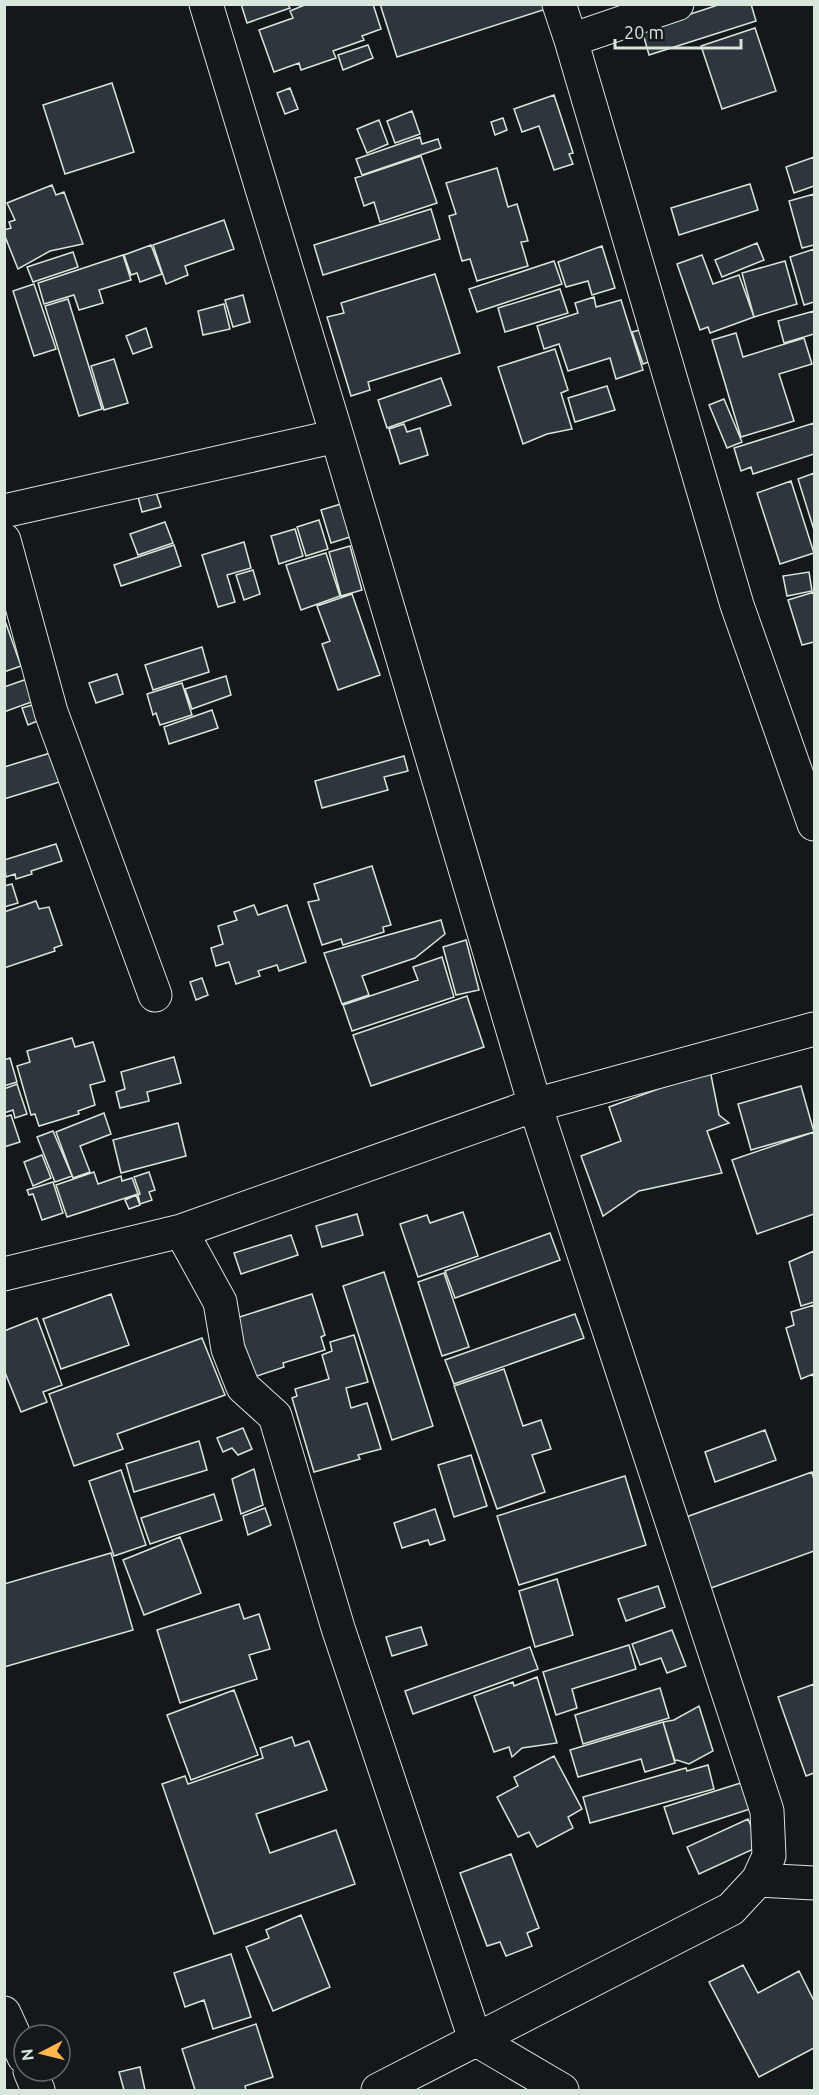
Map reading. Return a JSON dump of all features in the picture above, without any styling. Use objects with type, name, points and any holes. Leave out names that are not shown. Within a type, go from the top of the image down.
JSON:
[{"type":"street","points":[[206,4],[337,436],[535,1106],[767,1811],[769,1856],[758,1880],[730,1908],[378,2091]]},
{"type":"street","points":[[559,4],[737,605],[814,824]]},
{"type":"street","points":[[571,40],[676,4]]},
{"type":"street","points":[[4,511],[337,436]]},
{"type":"street","points":[[4,540],[51,712],[155,995]]},
{"type":"street","points":[[4,1274],[182,1231],[535,1106],[814,1029]]},
{"type":"street","points":[[182,1231],[220,1302],[228,1349],[243,1387],[275,1416],[338,1628],[475,2039],[562,2091]]},
{"type":"street","points":[[758,1880],[814,1883]]},
{"type":"street","points":[[4,2013],[12,2031]]},
{"type":"building","points":[[241,4],[290,4],[288,5],[290,8],[247,23]]},
{"type":"building","points":[[307,4],[373,4],[381,29],[362,36],[364,40],[333,51],[336,58],[301,70],[299,63],[274,72],[259,30],[293,18],[290,11]]},
{"type":"building","points":[[380,4],[548,4],[549,8],[397,57]]},
{"type":"building","points":[[721,4],[751,4],[756,21],[649,55],[642,30]]},
{"type":"building","points":[[755,28],[776,91],[722,109],[701,46]]},
{"type":"building","points":[[368,45],[373,58],[343,70],[338,55]]},
{"type":"building","points":[[112,83],[134,152],[65,174],[43,105]]},
{"type":"building","points":[[290,88],[298,109],[285,114],[277,93]]},
{"type":"building","points":[[554,95],[573,153],[569,154],[573,164],[554,170],[539,126],[522,132],[514,109]]},
{"type":"building","points":[[412,111],[420,134],[395,143],[387,121]]},
{"type":"building","points":[[503,118],[507,130],[495,135],[491,122]]},
{"type":"building","points":[[379,120],[388,144],[367,153],[357,129]]},
{"type":"building","points":[[420,137],[422,144],[438,139],[441,148],[362,175],[356,159]]},
{"type":"building","points":[[421,156],[437,203],[380,222],[374,202],[364,206],[355,178]]},
{"type":"building","points":[[814,157],[814,186],[794,193],[786,167]]},
{"type":"building","points":[[497,168],[508,207],[517,204],[528,241],[521,242],[528,266],[477,281],[470,259],[462,261],[449,216],[456,214],[446,183]]},
{"type":"building","points":[[750,184],[758,210],[679,235],[671,208]]},
{"type":"building","points":[[52,185],[56,195],[64,192],[83,244],[50,251],[18,269],[4,234],[4,230],[11,228],[9,222],[15,220],[7,203]]},
{"type":"building","points":[[814,194],[814,245],[802,248],[789,201]]},
{"type":"building","points":[[431,209],[440,239],[323,275],[314,245]]},
{"type":"building","points":[[224,220],[234,249],[185,266],[188,275],[166,284],[153,245]]},
{"type":"building","points":[[757,243],[764,260],[722,277],[715,260]]},
{"type":"building","points":[[151,245],[162,274],[140,282],[137,273],[131,275],[124,255]]},
{"type":"building","points":[[602,246],[615,288],[592,295],[588,281],[566,287],[558,262]]},
{"type":"building","points":[[814,249],[814,302],[804,305],[790,257]]},
{"type":"building","points":[[73,252],[78,267],[33,282],[27,267]]},
{"type":"building","points":[[123,255],[131,280],[99,290],[103,303],[79,310],[74,295],[44,304],[38,283]]},
{"type":"building","points":[[702,255],[713,284],[739,275],[754,317],[710,333],[708,327],[700,330],[677,264]]},
{"type":"building","points":[[554,261],[562,284],[477,312],[469,289]]},
{"type":"building","points":[[785,261],[797,304],[754,317],[742,273]]},
{"type":"building","points":[[435,274],[460,353],[368,382],[370,390],[351,396],[327,317],[344,313],[341,303]]},
{"type":"building","points":[[34,284],[56,349],[34,356],[13,291]]},
{"type":"building","points":[[560,289],[568,313],[505,332],[498,308]]},
{"type":"building","points":[[243,295],[250,322],[233,327],[225,300]]},
{"type":"building","points":[[594,297],[596,307],[621,300],[643,370],[616,379],[610,358],[568,371],[559,344],[544,349],[537,326],[578,313],[575,303]]},
{"type":"building","points":[[68,299],[102,409],[79,416],[45,306]]},
{"type":"building","points":[[224,304],[230,329],[203,335],[198,311]]},
{"type":"building","points":[[814,311],[814,334],[784,343],[778,321]]},
{"type":"building","points":[[146,328],[152,347],[133,354],[126,336]]},
{"type":"building","points":[[647,328],[657,359],[643,364],[632,332]]},
{"type":"building","points":[[736,333],[743,357],[804,338],[812,364],[779,374],[794,421],[741,437],[712,340]]},
{"type":"building","points":[[555,349],[568,390],[561,393],[572,429],[547,434],[523,444],[498,367]]},
{"type":"building","points":[[114,359],[128,403],[104,410],[91,366]]},
{"type":"building","points":[[441,378],[451,405],[387,428],[378,400]]},
{"type":"building","points":[[607,386],[615,410],[575,422],[568,398]]},
{"type":"building","points":[[724,399],[742,442],[727,448],[709,405]]},
{"type":"building","points":[[814,423],[814,454],[753,474],[751,467],[741,471],[734,448]]},
{"type":"building","points":[[404,424],[407,432],[420,428],[428,455],[400,464],[389,429]]},
{"type":"building","points":[[814,473],[814,530],[798,479]]},
{"type":"building","points":[[791,481],[814,553],[780,564],[757,493]]},
{"type":"building","points":[[156,492],[161,507],[142,512],[138,497]]},
{"type":"building","points":[[341,504],[350,537],[331,543],[321,510]]},
{"type":"building","points":[[319,520],[328,549],[306,556],[297,527]]},
{"type":"building","points":[[165,522],[173,543],[138,555],[130,534]]},
{"type":"building","points":[[295,529],[303,556],[279,564],[271,536]]},
{"type":"building","points":[[244,542],[251,568],[227,575],[235,602],[218,607],[202,555]]},
{"type":"building","points":[[174,545],[181,566],[121,586],[114,565]]},
{"type":"building","points":[[350,546],[362,590],[341,596],[329,552]]},
{"type":"building","points":[[326,553],[340,596],[301,610],[286,565]]},
{"type":"building","points":[[253,570],[260,594],[244,600],[236,575]]},
{"type":"building","points":[[809,572],[812,591],[787,596],[783,576]]},
{"type":"building","points":[[814,592],[814,642],[802,645],[788,600]]},
{"type":"building","points":[[352,594],[380,675],[338,690],[322,644],[330,641],[317,606]]},
{"type":"building","points":[[4,618],[21,666],[4,672]]},
{"type":"building","points":[[202,647],[209,672],[153,690],[145,665]]},
{"type":"building","points":[[117,674],[123,694],[96,703],[89,683]]},
{"type":"building","points":[[226,676],[231,695],[192,709],[185,689]]},
{"type":"building","points":[[27,679],[34,701],[4,712],[4,687]]},
{"type":"building","points":[[182,683],[192,715],[160,725],[156,713],[153,715],[147,694]]},
{"type":"building","points":[[39,703],[42,719],[28,725],[22,708]]},
{"type":"building","points":[[212,710],[218,728],[169,744],[164,727]]},
{"type":"building","points":[[57,751],[66,780],[4,799],[4,767]]},
{"type":"building","points":[[404,756],[408,771],[384,777],[388,790],[322,808],[315,781]]},
{"type":"building","points":[[56,844],[62,861],[31,871],[32,874],[16,879],[15,874],[6,877],[4,860]]},
{"type":"building","points":[[372,866],[391,925],[383,927],[384,932],[343,945],[341,939],[322,945],[308,902],[319,900],[314,884]]},
{"type":"building","points":[[12,884],[18,903],[4,907],[4,886]]},
{"type":"building","points":[[36,901],[39,909],[49,907],[62,945],[54,948],[55,951],[4,968],[4,912]]},
{"type":"building","points":[[254,905],[258,915],[287,905],[306,962],[279,971],[277,965],[258,971],[260,976],[236,984],[229,962],[216,966],[211,948],[223,944],[218,926],[237,920],[234,912]]},
{"type":"building","points":[[441,920],[445,934],[415,958],[362,976],[369,995],[342,1004],[324,953]]},
{"type":"building","points":[[466,940],[479,990],[456,995],[443,947]]},
{"type":"building","points":[[442,957],[454,997],[352,1031],[343,1005],[418,980],[413,967]]},
{"type":"building","points":[[202,978],[208,995],[196,1000],[190,982]]},
{"type":"building","points":[[467,996],[484,1047],[371,1086],[353,1035]]},
{"type":"building","points":[[72,1038],[75,1047],[93,1042],[105,1081],[90,1085],[95,1105],[78,1111],[79,1114],[39,1126],[35,1114],[31,1115],[17,1066],[30,1062],[27,1051]]},
{"type":"building","points":[[174,1057],[181,1083],[147,1092],[149,1101],[120,1108],[116,1092],[125,1089],[121,1072]]},
{"type":"building","points":[[10,1058],[17,1082],[4,1086],[4,1060]]},
{"type":"building","points":[[710,1070],[719,1115],[729,1123],[707,1131],[722,1173],[639,1191],[603,1216],[581,1156],[621,1141],[609,1107]]},
{"type":"building","points":[[17,1084],[27,1114],[15,1118],[13,1110],[4,1113],[4,1089]]},
{"type":"building","points":[[801,1086],[814,1132],[751,1150],[738,1104]]},
{"type":"building","points":[[104,1113],[111,1134],[80,1146],[90,1172],[73,1178],[56,1132]]},
{"type":"building","points":[[11,1115],[20,1142],[4,1147],[4,1117]]},
{"type":"building","points":[[178,1123],[186,1156],[121,1173],[113,1140]]},
{"type":"building","points":[[53,1131],[72,1176],[55,1182],[37,1137]]},
{"type":"building","points":[[814,1132],[814,1214],[757,1234],[732,1160]]},
{"type":"building","points":[[42,1155],[51,1178],[33,1186],[24,1162]]},
{"type":"building","points":[[94,1172],[98,1184],[121,1176],[122,1181],[132,1178],[138,1194],[67,1217],[56,1185]]},
{"type":"building","points":[[149,1172],[155,1190],[149,1192],[152,1200],[140,1204],[138,1195],[140,1194],[134,1177]]},
{"type":"building","points":[[53,1182],[63,1213],[42,1220],[33,1194],[29,1195],[27,1190]]},
{"type":"building","points":[[136,1195],[140,1205],[129,1209],[125,1200]]},
{"type":"building","points":[[463,1212],[478,1256],[418,1277],[400,1224],[427,1215],[430,1223]]},
{"type":"building","points":[[357,1214],[363,1235],[322,1247],[316,1226]]},
{"type":"building","points":[[550,1233],[560,1260],[455,1298],[445,1271]]},
{"type":"building","points":[[291,1235],[298,1255],[241,1274],[234,1253]]},
{"type":"building","points":[[814,1251],[814,1302],[801,1306],[789,1262]]},
{"type":"building","points":[[384,1272],[433,1426],[392,1440],[343,1286]]},
{"type":"building","points":[[444,1273],[469,1347],[442,1356],[418,1282]]},
{"type":"building","points":[[111,1294],[129,1345],[61,1369],[43,1319]]},
{"type":"building","points":[[312,1294],[325,1335],[321,1337],[325,1350],[283,1363],[284,1367],[248,1379],[230,1320]]},
{"type":"building","points":[[814,1305],[814,1379],[813,1374],[801,1379],[786,1328],[794,1325],[791,1312]]},
{"type":"building","points":[[575,1314],[584,1338],[454,1384],[445,1360]]},
{"type":"building","points":[[37,1318],[62,1385],[43,1392],[47,1402],[21,1412],[4,1370],[4,1331]]},
{"type":"building","points":[[354,1335],[368,1382],[346,1388],[351,1408],[367,1403],[381,1449],[358,1455],[360,1459],[314,1472],[292,1398],[297,1396],[295,1389],[329,1379],[322,1355],[332,1351],[330,1342]]},
{"type":"building","points":[[202,1338],[225,1395],[117,1434],[123,1449],[74,1466],[49,1394]]},
{"type":"building","points":[[504,1369],[523,1426],[541,1420],[551,1449],[532,1455],[545,1492],[497,1509],[454,1386]]},
{"type":"building","points":[[243,1428],[252,1449],[238,1455],[232,1448],[223,1452],[217,1438]]},
{"type":"building","points":[[765,1430],[776,1460],[715,1482],[705,1452]]},
{"type":"building","points":[[199,1441],[207,1470],[134,1492],[126,1464]]},
{"type":"building","points":[[471,1455],[487,1506],[454,1517],[438,1465]]},
{"type":"building","points":[[254,1469],[263,1505],[241,1514],[232,1479]]},
{"type":"building","points":[[121,1470],[146,1545],[114,1556],[89,1481]]},
{"type":"building","points":[[812,1472],[814,1551],[711,1588],[686,1517]]},
{"type":"building","points":[[625,1476],[646,1545],[519,1585],[497,1516]]},
{"type":"building","points":[[214,1494],[222,1520],[150,1544],[141,1518]]},
{"type":"building","points":[[265,1508],[271,1525],[248,1535],[243,1516]]},
{"type":"building","points":[[435,1509],[445,1540],[430,1545],[428,1540],[402,1548],[394,1523]]},
{"type":"building","points":[[180,1537],[201,1593],[144,1615],[123,1560]]},
{"type":"building","points":[[111,1553],[133,1630],[4,1667],[4,1584]]},
{"type":"building","points":[[557,1579],[573,1635],[535,1647],[519,1591]]},
{"type":"building","points":[[658,1586],[665,1607],[626,1621],[618,1599]]},
{"type":"building","points":[[239,1604],[244,1619],[259,1614],[270,1649],[249,1655],[257,1679],[180,1703],[157,1630]]},
{"type":"building","points":[[421,1627],[427,1645],[392,1656],[386,1637]]},
{"type":"building","points":[[672,1630],[686,1666],[667,1673],[661,1658],[640,1665],[632,1644]]},
{"type":"building","points":[[629,1645],[636,1669],[572,1689],[577,1708],[556,1715],[543,1672]]},
{"type":"building","points":[[530,1647],[538,1669],[413,1714],[405,1691]]},
{"type":"building","points":[[537,1677],[557,1743],[522,1748],[512,1757],[509,1747],[494,1752],[474,1696],[513,1682],[514,1686]]},
{"type":"building","points":[[814,1684],[814,1773],[806,1776],[778,1697]]},
{"type":"building","points":[[660,1688],[669,1718],[583,1744],[575,1715]]},
{"type":"building","points":[[234,1690],[258,1755],[191,1780],[167,1715]]},
{"type":"building","points":[[699,1706],[713,1751],[689,1764],[675,1761],[663,1722],[674,1720]]},
{"type":"building","points":[[663,1722],[675,1763],[645,1772],[641,1759],[578,1777],[570,1750]]},
{"type":"building","points":[[292,1737],[295,1746],[309,1741],[327,1790],[256,1814],[270,1853],[336,1830],[355,1884],[214,1934],[162,1784],[185,1776],[188,1784],[263,1758],[260,1748]]},
{"type":"building","points":[[554,1756],[582,1809],[568,1817],[573,1828],[537,1847],[529,1832],[518,1837],[497,1797],[518,1786],[514,1777]]},
{"type":"building","points":[[708,1765],[714,1789],[590,1823],[583,1797],[686,1768],[687,1771]]},
{"type":"building","points":[[744,1782],[753,1808],[673,1834],[664,1807]]},
{"type":"building","points":[[748,1819],[760,1846],[699,1874],[687,1847]]},
{"type":"building","points":[[511,1854],[539,1928],[527,1933],[532,1946],[506,1956],[500,1942],[487,1946],[460,1873]]},
{"type":"building","points":[[301,1915],[330,1987],[273,2011],[246,1947],[269,1938],[266,1930]]},
{"type":"building","points":[[231,1954],[251,2017],[213,2029],[204,2000],[185,2007],[174,1973]]},
{"type":"building","points":[[743,1965],[758,1993],[799,1971],[814,2001],[814,2048],[759,2077],[709,1982]]},
{"type":"building","points":[[256,2024],[273,2077],[245,2086],[246,2090],[195,2090],[182,2049]]},
{"type":"building","points":[[140,2067],[145,2090],[124,2090],[119,2072]]}]
